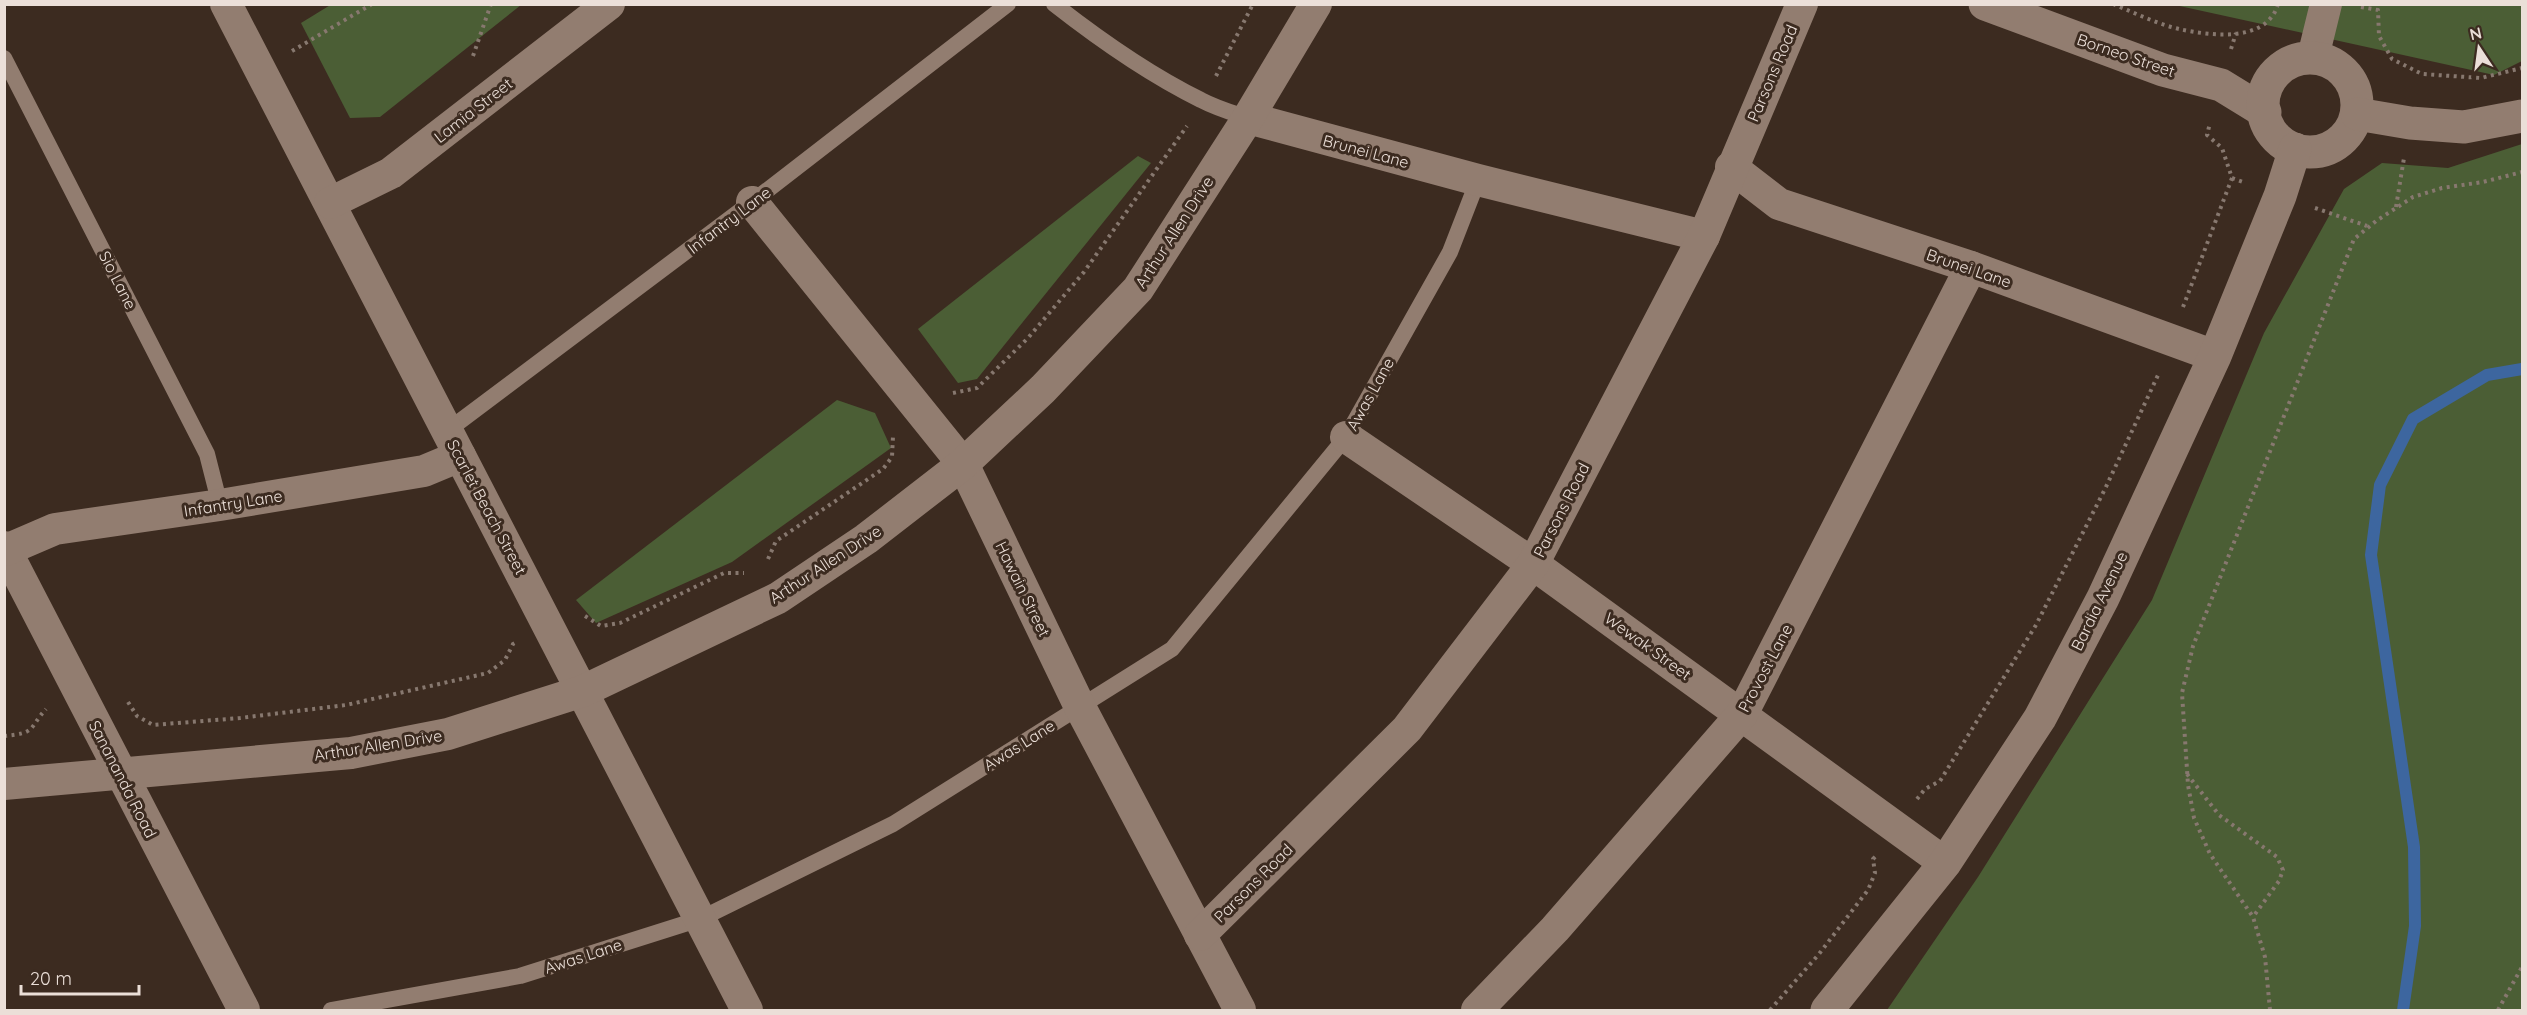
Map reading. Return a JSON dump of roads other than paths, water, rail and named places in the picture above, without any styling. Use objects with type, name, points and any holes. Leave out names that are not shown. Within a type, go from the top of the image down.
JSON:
[{"type":"street","name":"Scarlet Beach Street","points":[[226,4],[747,1011]]},
{"type":"street","name":"Lamia Street","points":[[330,203],[391,173],[609,4]]},
{"type":"street","name":"Arthur Allen Drive","points":[[4,784],[351,753],[448,734],[583,691],[778,598],[866,539],[963,464],[1042,389],[1138,289],[1248,118],[1316,4]]},
{"type":"street","name":"Parsons Road","points":[[1200,935],[1407,729],[1533,564],[1704,236],[1802,4]]},
{"type":"street","name":"Borneo Street","points":[[1985,4],[2163,70],[2221,85],[2265,112]]},
{"type":"street","points":[[2313,57],[2326,4]]},
{"type":"street","points":[[2313,57],[2329,61],[2343,70],[2352,83],[2357,98],[2357,114],[2351,129],[2340,141],[2326,148],[2310,151],[2295,149],[2282,142],[2271,131],[2265,112],[2263,103],[2266,88],[2274,75],[2285,65],[2313,57]]},
{"type":"street","points":[[2357,114],[2410,123],[2464,126],[2523,116]]},
{"type":"street","name":"Brunei Lane","points":[[1248,118],[1478,180],[1704,236]]},
{"type":"street","name":"Bardia Avenue","points":[[1827,1011],[1945,863],[2040,718],[2103,598],[2215,356],[2280,196],[2295,149]]},
{"type":"street","name":"Brunei Lane","points":[[1731,168],[1779,204],[1971,267],[2215,356]]},
{"type":"street","name":"Hawain Street","points":[[752,202],[963,464],[1080,708],[1240,1011]]},
{"type":"street","name":"Provost Lane","points":[[1477,1011],[1555,929],[1742,714],[1971,267]]},
{"type":"street","name":"Wewak Street","points":[[1346,437],[1533,564],[1945,863]]},
{"type":"street","name":"Infantry Lane","points":[[5,548],[55,529],[220,506],[424,471],[453,444]]},
{"type":"street","name":"Sanananda Road","points":[[5,548],[244,1011]]},
{"type":"lane","name":"Infantry Lane","points":[[453,444],[478,410],[1008,4]]},
{"type":"lane","name":"Brunei Lane","points":[[1054,4],[1130,59],[1203,102],[1248,118]]},
{"type":"lane","name":"Sio Lane","points":[[4,58],[207,454],[220,506]]},
{"type":"lane","name":"Awas Lane","points":[[331,1011],[520,976],[700,919],[893,824],[1172,648],[1346,437],[1450,252],[1478,180]]},
{"type":"waterway","points":[[2403,1010],[2415,926],[2414,847],[2371,555],[2380,485],[2413,419],[2487,375],[2522,369]]}]
